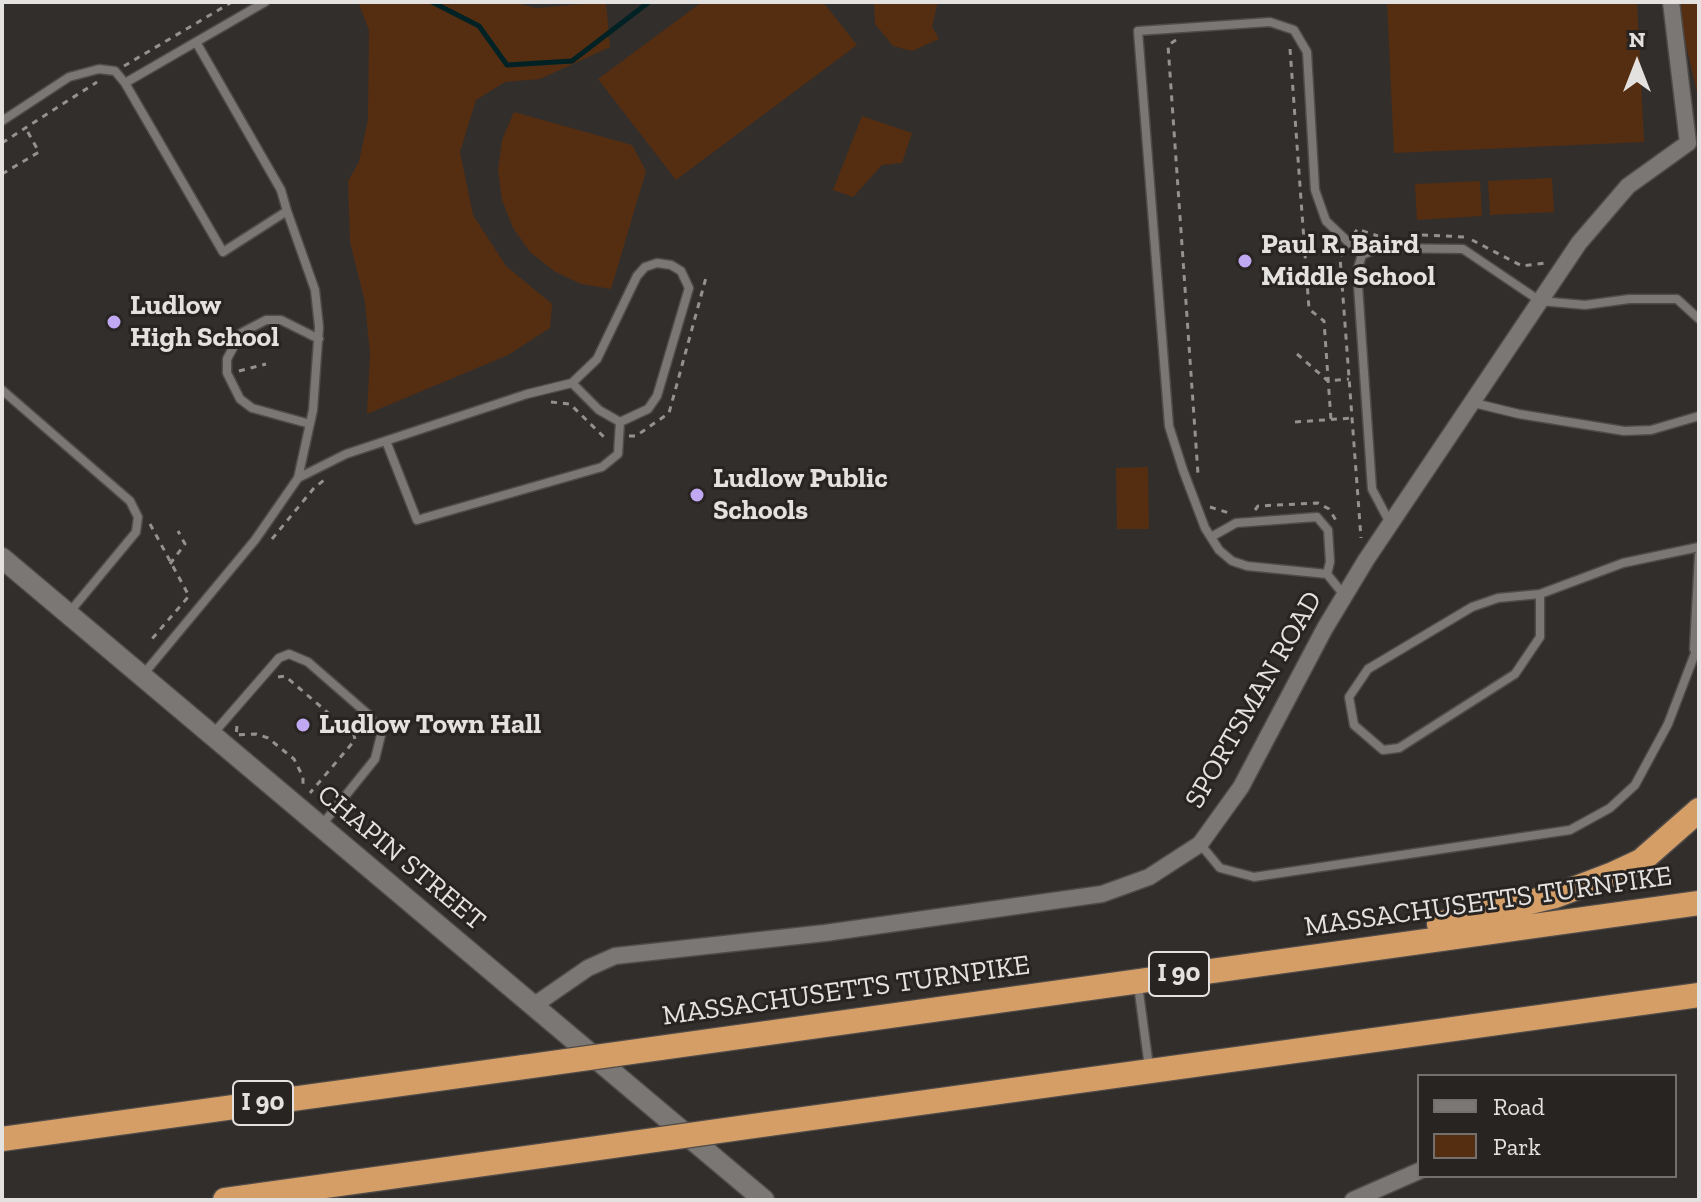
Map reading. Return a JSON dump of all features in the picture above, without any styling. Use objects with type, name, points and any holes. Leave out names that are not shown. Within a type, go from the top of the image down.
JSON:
[{"type":"highway","points":[[1226,968],[1555,896],[1641,861],[1699,810]]},
{"type":"highway","name":"MASSACHUSETTS TURNPIKE","points":[[2,1139],[1699,903]]},
{"type":"highway","points":[[230,1199],[1699,995]]},
{"type":"highway","points":[[1532,1019],[1699,1008]]},
{"type":"main road","name":"CHAPIN STREET","points":[[2,558],[764,1200]]},
{"type":"street","name":"SPORTSMAN ROAD","points":[[533,1006],[588,968],[615,956],[825,933],[1102,894],[1149,877],[1200,844],[1241,787],[1344,595],[1579,243],[1628,186],[1693,141],[1671,2]]},
{"type":"street","points":[[1353,1200],[1417,1172]]},
{"type":"lane","points":[[125,83],[265,2]]},
{"type":"lane","points":[[1344,595],[1327,574],[1247,566],[1219,550],[1211,537],[1169,426],[1138,31],[1270,22],[1294,30],[1307,52],[1315,190],[1326,221],[1362,255]]},
{"type":"lane","points":[[141,677],[255,540],[298,478],[310,424],[319,339],[315,290],[281,190],[196,42]]},
{"type":"lane","points":[[2,121],[69,77],[99,69],[115,71],[125,83],[223,252],[287,211]]},
{"type":"lane","points":[[1362,255],[1379,248],[1463,249],[1540,301],[1585,305],[1629,299],[1677,299],[1699,319]]},
{"type":"lane","points":[[1362,255],[1357,271],[1372,489],[1392,525]]},
{"type":"lane","points":[[298,478],[346,454],[527,394],[572,383],[597,359],[645,267],[657,263],[671,265],[681,271],[689,288],[657,396],[648,409],[620,422]]},
{"type":"lane","points":[[310,424],[252,408],[240,399],[227,373],[232,345],[252,325],[281,320],[319,339]]},
{"type":"lane","points":[[572,383],[599,410],[620,422]]},
{"type":"lane","points":[[2,390],[130,501],[138,517],[136,532],[68,614]]},
{"type":"lane","points":[[1474,403],[1519,414],[1624,431],[1651,430],[1699,416]]},
{"type":"lane","points":[[386,441],[406,485],[417,520],[602,467],[618,454],[620,422]]},
{"type":"lane","points":[[1211,537],[1236,523],[1313,515],[1324,522],[1328,530],[1330,562],[1327,574]]},
{"type":"lane","points":[[1540,594],[1540,637],[1515,674],[1399,748],[1383,750],[1354,725],[1349,697],[1368,669],[1472,607],[1498,598],[1540,594],[1623,563],[1699,547]]},
{"type":"lane","points":[[1693,658],[1699,555]]},
{"type":"lane","points":[[1200,844],[1220,868],[1254,877],[1570,830],[1610,808],[1635,785],[1659,746],[1699,643]]},
{"type":"lane","points":[[211,736],[279,658],[289,654],[308,662],[370,716],[381,735],[375,759],[320,827]]},
{"type":"lane","points":[[1137,981],[1149,1071]]},
{"type":"path","points":[[1178,39],[1168,45],[1201,484]]},
{"type":"path","points":[[1290,41],[1309,309],[1324,321],[1331,420]]},
{"type":"path","points":[[2,174],[39,152],[25,127]]},
{"type":"path","points":[[1357,229],[1340,257],[1362,546]]},
{"type":"path","points":[[541,403],[570,404],[605,438],[636,436],[669,413],[707,274]]},
{"type":"path","points":[[1297,354],[1328,381],[1349,379]]},
{"type":"path","points":[[227,373],[266,364]]},
{"type":"path","points":[[1295,422],[1352,418]]},
{"type":"path","points":[[263,549],[314,488],[338,471]]},
{"type":"path","points":[[1244,512],[1255,512],[1258,506],[1318,503],[1329,509],[1340,531]]},
{"type":"path","points":[[1207,504],[1213,510],[1233,513]]},
{"type":"path","points":[[170,564],[185,544],[178,531]]},
{"type":"path","points":[[238,724],[236,735],[256,734],[268,738],[294,759],[307,796],[355,740],[354,735],[285,676],[278,677]]},
{"type":"green space","points":[[358,2],[512,2],[536,8],[606,2],[610,47],[540,79],[505,82],[476,100],[460,152],[473,215],[506,266],[552,304],[550,328],[508,355],[367,414],[370,354],[365,302],[350,242],[348,181],[359,162],[368,119],[369,30]]},
{"type":"green space","points":[[702,2],[823,2],[857,45],[676,180],[598,79]]},
{"type":"green space","points":[[874,2],[942,2],[937,5],[932,27],[939,39],[912,51],[893,46],[875,24]]},
{"type":"green space","points":[[1387,2],[1637,2],[1644,142],[1394,153]]},
{"type":"green space","points":[[1676,2],[1699,2],[1699,101]]},
{"type":"green space","points":[[514,112],[632,145],[646,171],[611,289],[581,284],[554,271],[530,252],[513,228],[502,200],[498,170],[502,140]]},
{"type":"green space","points":[[862,116],[912,133],[902,163],[882,165],[853,197],[833,190]]},
{"type":"green space","points":[[1552,178],[1554,212],[1490,215],[1488,181]]},
{"type":"green space","points":[[1480,181],[1482,216],[1417,220],[1415,184]]},
{"type":"green space","points":[[1148,467],[1149,529],[1117,529],[1116,468]]},
{"type":"waterway","points":[[432,2],[479,26],[507,65],[572,61],[649,2]]},
{"type":"place","name":"Paul R. Baird Middle School","points":[[1245,261]]},
{"type":"place","name":"Ludlow High School","points":[[114,322]]},
{"type":"place","name":"Ludlow Public Schools","points":[[697,495]]},
{"type":"place","name":"Ludlow Town Hall","points":[[303,725]]}]
